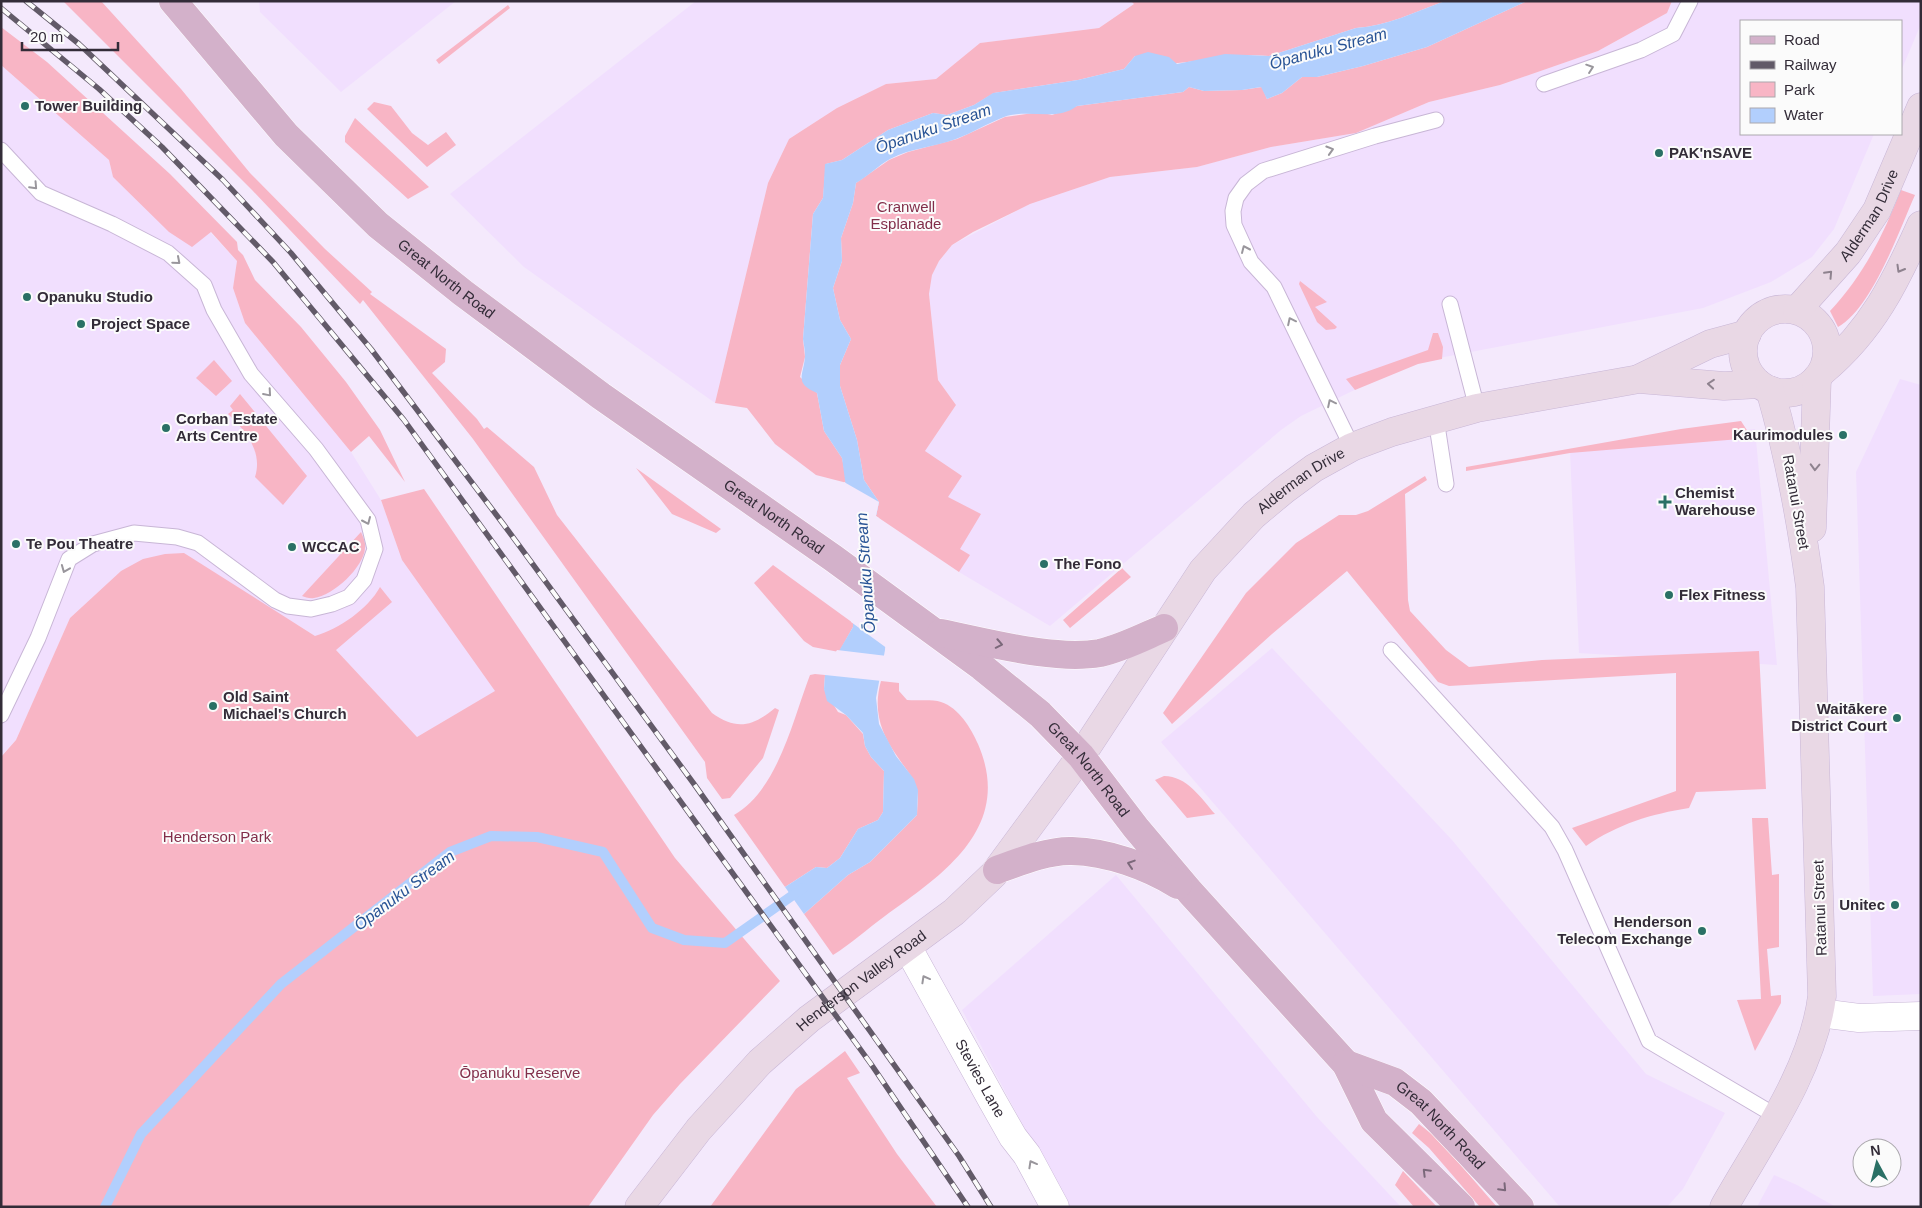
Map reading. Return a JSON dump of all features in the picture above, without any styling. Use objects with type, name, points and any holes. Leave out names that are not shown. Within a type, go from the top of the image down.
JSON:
[{"type":"main road","name":"Great North Road","points":[[173,1],[286,135],[378,225],[463,293],[601,396],[680,449],[934,632],[1030,704],[1081,756],[1136,828],[1190,892],[1346,1064],[1374,1121],[1461,1207]]},
{"type":"main road","name":"Alderman Drive","points":[[1797,310],[1848,253],[1877,210],[1921,107]]},
{"type":"main road","points":[[1820,375],[1827,361],[1828,346],[1821,328],[1811,317],[1797,310],[1782,309],[1769,312],[1757,320],[1747,334],[1743,348],[1745,362],[1750,373],[1765,387],[1785,393],[1799,390],[1820,375],[1866,329],[1908,255],[1921,226]]},
{"type":"main road","name":"Alderman Drive","points":[[1639,379],[1710,344],[1747,334]]},
{"type":"main road","name":"Ratanui Street","points":[[1724,1207],[1776,1116],[1812,1043],[1820,1013],[1822,976],[1810,587],[1820,375]]},
{"type":"main road","name":"Alderman Drive","points":[[1081,756],[1203,570],[1254,515],[1314,468],[1352,447],[1392,432],[1477,408],[1639,379],[1724,386],[1765,387]]},
{"type":"main road","name":"Ratanui Street","points":[[1765,387],[1788,453],[1810,587]]},
{"type":"main road","points":[[934,632],[1037,651],[1098,653],[1120,647],[1164,628]]},
{"type":"main road","name":"Henderson Valley Road","points":[[640,1207],[699,1129],[760,1062],[809,1019],[908,948],[976,893],[997,870],[1081,756]]},
{"type":"main road","points":[[997,870],[1032,858],[1070,850],[1129,863],[1160,874],[1190,892]]},
{"type":"main road","name":"Great North Road","points":[[1346,1064],[1395,1082],[1421,1102],[1520,1207]]},
{"type":"street","name":"Stevies Lane","points":[[908,948],[996,1107],[1027,1155],[1055,1207]]},
{"type":"street","points":[[1820,1013],[1868,1018],[1921,1016]]},
{"type":"lane","points":[[1544,84],[1641,50],[1673,34],[1690,1]]},
{"type":"lane","points":[[1352,447],[1274,287],[1251,262],[1234,225],[1233,211],[1236,198],[1246,184],[1263,171],[1376,136],[1436,120]]},
{"type":"lane","points":[[1,150],[41,193],[112,224],[168,253],[204,285],[214,310],[251,374],[316,449],[368,520],[375,548],[364,580],[349,596],[332,604],[311,609],[288,606],[276,600],[198,543],[177,537],[134,533],[93,544],[69,559],[38,638],[1,715]]},
{"type":"lane","points":[[1450,304],[1477,408]]},
{"type":"lane","points":[[1436,419],[1446,484]]},
{"type":"lane","points":[[1391,650],[1552,826],[1565,850],[1649,1041],[1776,1116]]},
{"type":"shaded area","points":[[259,1],[456,1],[341,92],[260,12]]},
{"type":"shaded area","points":[[696,1],[1131,1],[1134,4],[1099,28],[980,43],[936,79],[886,84],[837,108],[789,139],[768,183],[715,403],[524,267],[450,194]]},
{"type":"shaded area","points":[[1672,1],[1921,1],[1921,24],[1902,69],[1902,20],[1740,20],[1740,135],[1874,135],[1834,229],[1812,257],[1771,282],[1703,308],[1418,362],[1375,380],[1301,416],[1281,430],[1050,626],[959,572],[969,555],[960,550],[948,497],[925,451],[956,405],[938,380],[929,294],[932,275],[939,261],[952,245],[1030,204],[1110,177],[1197,167],[1271,147],[1356,133],[1429,102],[1500,85],[1598,51],[1667,13]]},
{"type":"shaded area","name":"Corban Estate Arts Centre","points":[[1,65],[109,160],[113,177],[210,232],[237,261],[233,288],[245,323],[351,452],[381,500],[402,560],[496,691],[417,737],[335,649],[298,625],[287,619],[121,571],[70,618],[16,740],[1,756]]},
{"type":"shaded area","points":[[1900,379],[1921,385],[1921,994],[1873,996],[1856,472]]},
{"type":"shaded area","points":[[1755,429],[1777,665],[1579,653],[1570,451]]},
{"type":"shaded area","points":[[1272,648],[1452,840],[1646,1074],[1725,1113],[1683,1189],[1667,1207],[1560,1207],[1161,742]]},
{"type":"shaded area","points":[[1116,875],[1317,1117],[1401,1207],[1066,1207],[962,1010]]},
{"type":"shaded area","points":[[1774,1175],[1797,1185],[1836,1207],[1757,1207]]},
{"type":"green space","points":[[63,1],[101,1],[181,89],[250,173],[325,249],[372,292],[370,294],[446,349],[445,362],[432,373],[477,419],[484,429],[487,427],[534,467],[557,515],[712,713],[729,722],[745,724],[759,719],[775,708],[779,710],[763,758],[730,798],[722,799],[707,778],[705,762],[473,439],[363,300],[360,304],[252,190]]},
{"type":"green space","points":[[1131,1],[1445,1],[1390,21],[1356,28],[1269,56],[1235,56],[1173,63],[1135,56],[1124,69],[1078,80],[994,93],[974,105],[947,115],[933,113],[888,130],[842,160],[826,164],[823,198],[813,214],[803,339],[805,357],[800,377],[817,393],[824,431],[842,458],[847,483],[816,475],[775,444],[747,408],[715,403],[768,183],[789,139],[837,108],[886,84],[936,79],[980,43],[1099,28],[1134,4]]},
{"type":"green space","name":"Cranwell Esplanade","points":[[1527,1],[1672,1],[1667,13],[1598,51],[1500,85],[1429,102],[1356,133],[1271,147],[1197,167],[1110,177],[1030,204],[973,232],[952,245],[939,261],[932,275],[929,294],[938,380],[956,405],[925,451],[962,476],[948,497],[981,514],[960,549],[970,555],[959,572],[876,516],[879,502],[864,480],[857,440],[840,386],[840,365],[851,339],[840,320],[833,288],[842,261],[841,238],[853,203],[856,183],[889,160],[908,152],[957,139],[1005,117],[1040,112],[1052,115],[1077,106],[1183,92],[1189,87],[1204,91],[1242,90],[1262,87],[1267,99],[1282,93],[1302,77],[1317,77],[1363,66],[1427,47]]},
{"type":"green space","points":[[508,5],[510,8],[439,64],[436,60]]},
{"type":"green space","points":[[1,27],[47,62],[170,174],[237,242],[238,250],[243,255],[255,280],[301,327],[346,382],[380,430],[405,482],[369,436],[351,452],[245,323],[233,288],[237,261],[211,232],[192,247],[169,232],[113,177],[109,160],[1,65]]},
{"type":"green space","points":[[374,102],[391,106],[412,133],[428,145],[446,132],[456,145],[427,167],[367,109]]},
{"type":"green space","points":[[355,118],[429,187],[408,199],[345,142],[345,136]]},
{"type":"green space","points":[[1901,190],[1915,195],[1893,248],[1862,303],[1838,327],[1830,311],[1853,283],[1872,254]]},
{"type":"green space","points":[[1300,281],[1327,302],[1315,307],[1337,327],[1335,329],[1326,330],[1317,322],[1299,284]]},
{"type":"green space","points":[[1433,333],[1438,333],[1443,347],[1442,359],[1418,364],[1355,390],[1346,379],[1428,350]]},
{"type":"green space","points":[[214,360],[232,381],[216,396],[196,378]]},
{"type":"green space","points":[[240,394],[307,476],[283,505],[255,477],[257,459],[255,451],[247,435],[228,414],[233,410],[230,406]]},
{"type":"green space","points":[[1741,421],[1752,438],[1570,453],[1466,471],[1466,467],[1681,429]]},
{"type":"green space","points":[[636,468],[721,529],[716,533],[672,514]]},
{"type":"green space","points":[[1425,476],[1427,480],[1405,494],[1408,600],[1410,611],[1446,650],[1469,667],[1542,660],[1759,651],[1766,789],[1696,792],[1689,808],[1661,813],[1635,821],[1598,838],[1586,846],[1572,828],[1676,791],[1676,673],[1449,686],[1438,682],[1347,571],[1272,634],[1172,724],[1163,713],[1246,593],[1296,543],[1339,515],[1356,515],[1368,511]]},
{"type":"green space","name":"Henderson Park","points":[[424,489],[675,858],[780,981],[680,1084],[653,1115],[588,1207],[1,1207],[1,757],[16,740],[70,618],[121,571],[143,559],[165,554],[184,553],[315,636],[334,628],[352,617],[368,603],[380,587],[392,602],[336,650],[417,737],[495,691],[402,560],[381,500]]},
{"type":"green space","points":[[361,532],[365,548],[359,564],[353,572],[338,586],[322,596],[311,598],[302,596]]},
{"type":"green space","points":[[773,565],[853,623],[853,627],[839,652],[813,647],[804,641],[754,583]]},
{"type":"green space","points":[[1122,568],[1131,577],[1070,628],[1063,620]]},
{"type":"green space","points":[[810,675],[825,675],[824,689],[838,712],[846,715],[863,734],[865,746],[871,757],[884,771],[883,812],[878,820],[858,829],[840,858],[827,868],[816,867],[785,887],[734,815],[749,804],[762,789],[773,771],[790,732]]},
{"type":"green space","points":[[881,681],[899,683],[899,691],[907,700],[941,702],[959,714],[968,725],[978,744],[987,773],[987,800],[980,824],[967,845],[950,865],[907,900],[833,955],[804,914],[848,875],[870,862],[917,815],[918,795],[915,784],[891,747],[882,729],[878,711]]},
{"type":"green space","points":[[1164,776],[1172,777],[1187,784],[1215,814],[1187,818],[1155,780]]},
{"type":"green space","points":[[1752,818],[1768,818],[1772,875],[1779,874],[1779,947],[1767,949],[1771,996],[1781,995],[1781,1003],[1755,1051],[1737,1000],[1761,999]]},
{"type":"green space","points":[[845,1051],[860,1073],[847,1078],[897,1154],[937,1207],[710,1207],[796,1089]]},
{"type":"green space","points":[[1419,1124],[1438,1139],[1497,1207],[1480,1207],[1429,1148],[1412,1133]]},
{"type":"green space","points":[[1403,1171],[1437,1207],[1414,1207],[1395,1185]]},
{"type":"water","points":[[1445,1],[1527,1],[1427,47],[1363,66],[1317,77],[1302,77],[1282,93],[1267,99],[1261,87],[1242,90],[1204,91],[1189,87],[1183,92],[1077,106],[1061,113],[1013,115],[998,119],[956,139],[898,155],[886,161],[856,183],[853,203],[841,238],[842,261],[833,288],[840,320],[851,339],[840,365],[840,386],[857,440],[864,480],[879,502],[876,516],[889,589],[885,650],[876,698],[879,724],[896,756],[914,779],[918,790],[917,815],[870,862],[848,875],[804,914],[785,887],[816,867],[827,868],[840,858],[858,829],[878,820],[883,812],[884,771],[871,757],[865,746],[863,733],[846,715],[827,701],[824,689],[825,675],[853,627],[851,524],[842,458],[824,431],[817,393],[802,382],[805,356],[803,339],[813,214],[823,198],[825,164],[842,160],[888,130],[933,113],[947,115],[974,105],[993,93],[1078,80],[1124,69],[1135,56],[1148,52],[1169,57],[1177,64],[1225,54],[1269,56],[1356,28],[1390,21]]},
{"type":"pier","points":[[844,482],[879,502],[876,516],[879,518],[891,589],[888,649],[851,622],[849,524]]},
{"type":"pier","points":[[837,650],[887,656],[882,681],[825,675],[825,669]]},
{"type":"waterway","name":"Ōpanuku Stream","points":[[105,1207],[141,1134],[281,984],[450,852],[491,836],[537,837],[603,852],[652,928],[684,940],[725,943],[803,888]]},
{"type":"railway","points":[[26,1],[79,44],[223,180],[291,253],[371,349],[504,525],[694,784],[959,1156],[991,1207]]},
{"type":"railway","points":[[1,8],[99,89],[162,147],[273,262],[404,420],[871,1064],[968,1207]]},
{"type":"place","name":"Tower Building","points":[[25,106]]},
{"type":"place","name":"PAK'nSAVE","points":[[1659,153]]},
{"type":"place","name":"Opanuku Studio","points":[[27,297]]},
{"type":"place","name":"Project Space","points":[[81,324]]},
{"type":"place","name":"Corban Estate Arts Centre","points":[[166,428]]},
{"type":"place","name":"Kaurimodules","points":[[1843,435]]},
{"type":"place","name":"Chemist Warehouse","points":[[1665,502]]},
{"type":"place","name":"Te Pou Theatre","points":[[16,544]]},
{"type":"place","name":"WCCAC","points":[[292,547]]},
{"type":"place","name":"The Fono","points":[[1044,564]]},
{"type":"place","name":"Flex Fitness","points":[[1669,595]]},
{"type":"place","name":"Old Saint Michael's Church","points":[[213,706]]},
{"type":"place","name":"Waitākere District Court","points":[[1897,718]]},
{"type":"place","name":"Unitec","points":[[1895,905]]},
{"type":"place","name":"Henderson Telecom Exchange","points":[[1702,931]]},
{"type":"park label","name":"Ōpanuku Reserve","points":[[520,1073]]}]
